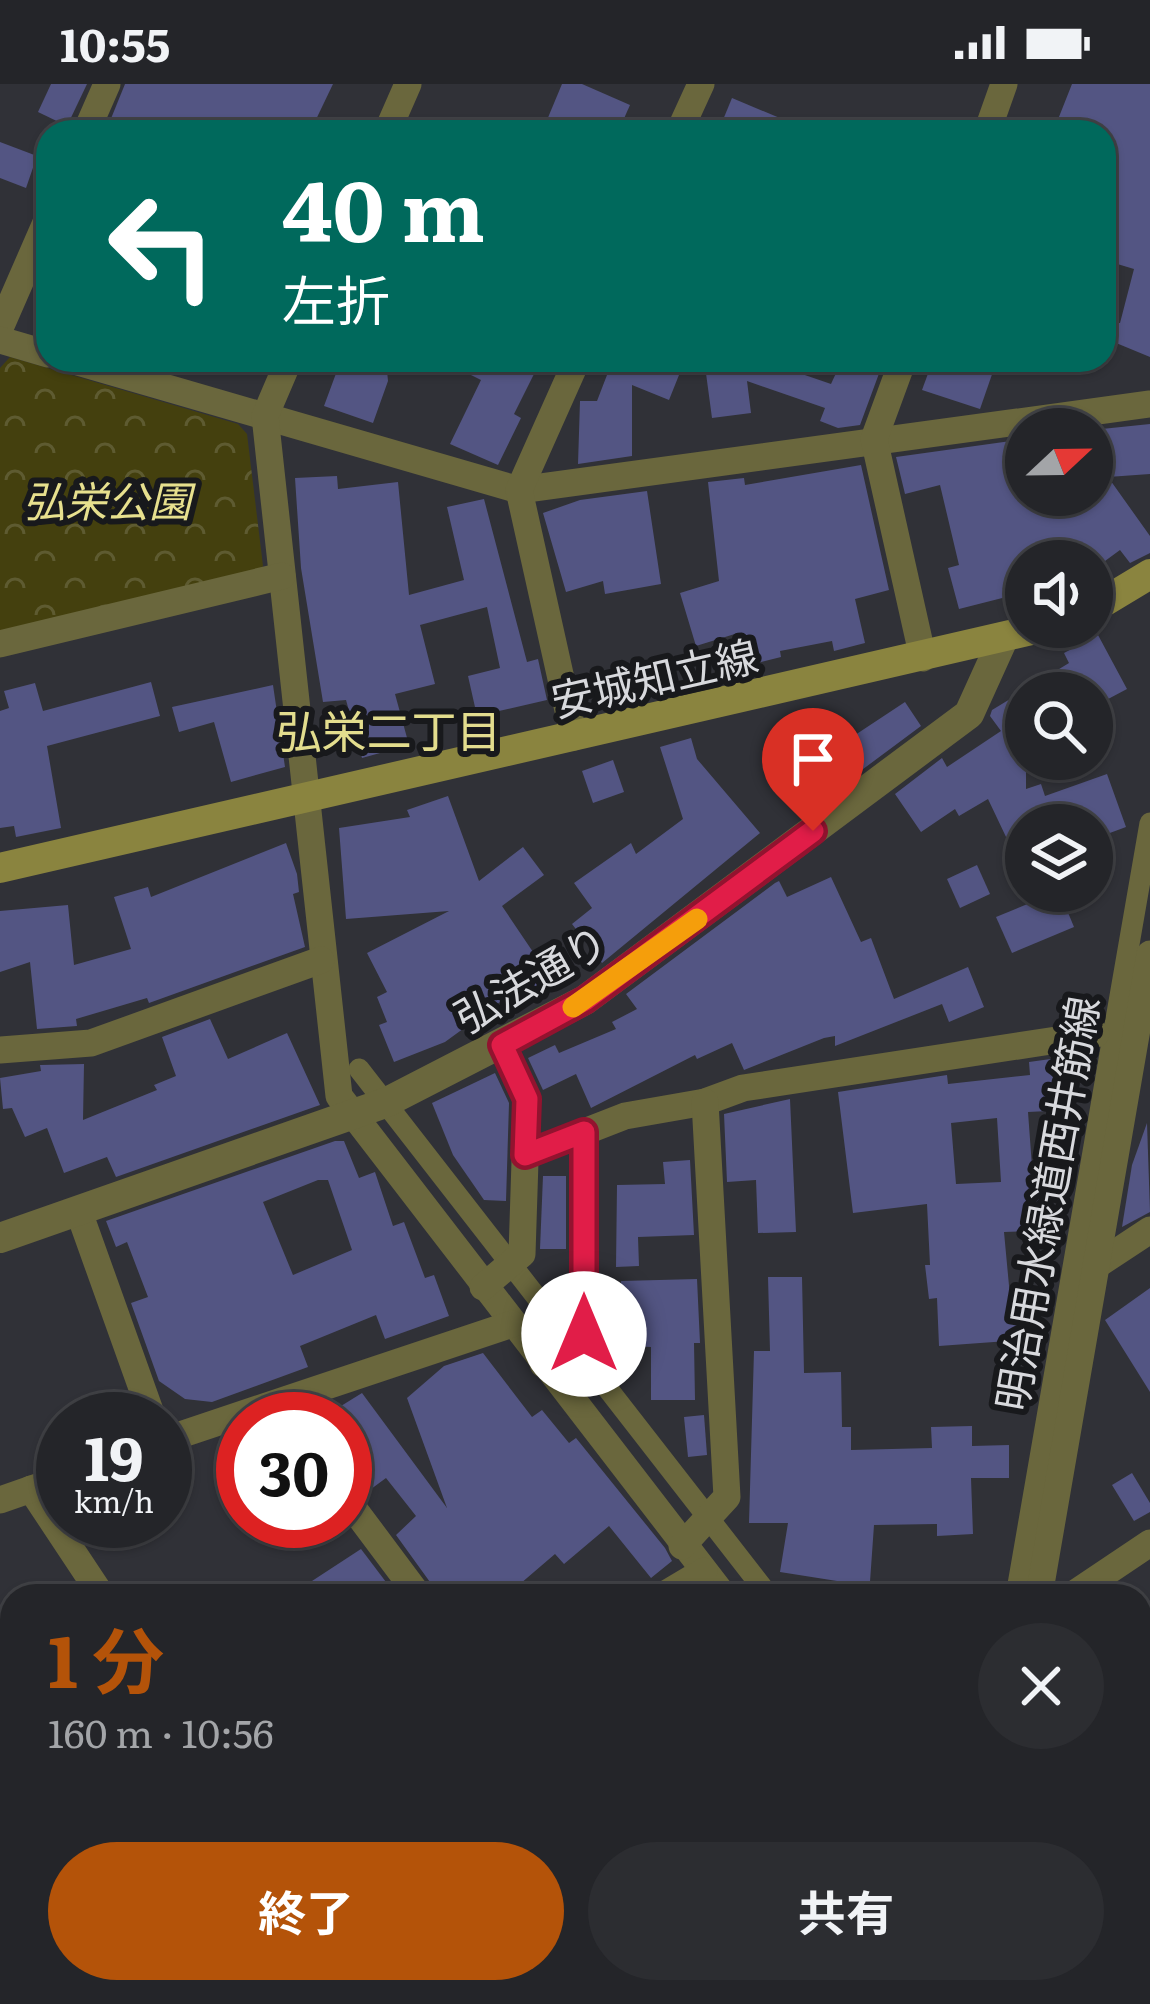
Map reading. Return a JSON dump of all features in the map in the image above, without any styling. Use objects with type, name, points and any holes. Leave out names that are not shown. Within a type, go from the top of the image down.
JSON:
[{"type":"main road","points":[[1113,596],[1150,574]]},
{"type":"main road","name":"安城知立線","points":[[0,868],[1003,639]]},
{"type":"street","points":[[91,120],[107,84]]},
{"type":"street","points":[[392,120],[408,84]]},
{"type":"street","points":[[685,120],[701,84]]},
{"type":"street","points":[[991,120],[1004,84]]},
{"type":"street","points":[[0,328],[36,246]]},
{"type":"street","points":[[0,340],[36,350]]},
{"type":"street","points":[[112,372],[519,490],[1150,404]]},
{"type":"street","points":[[284,372],[265,416],[339,1096],[714,1584]]},
{"type":"street","points":[[572,372],[519,490],[574,737]]},
{"type":"street","points":[[899,372],[874,439],[923,658]]},
{"type":"street","points":[[0,644],[282,576]]},
{"type":"street","name":"弘法通り","points":[[0,1238],[385,1103],[585,1000],[954,726],[979,699],[1003,639]]},
{"type":"street","name":"明治用水緑道西井筋線","points":[[1018,1584],[1150,823]]},
{"type":"street","points":[[1042,1584],[1150,954]]},
{"type":"street","points":[[0,1050],[91,1043],[321,960]]},
{"type":"street","points":[[525,1155],[625,1116],[705,1102],[764,1085],[1096,1034]]},
{"type":"street","points":[[483,1287],[522,1254],[527,1099],[502,1045]]},
{"type":"street","points":[[359,1069],[760,1584]]},
{"type":"street","points":[[682,1546],[727,1498],[705,1102]]},
{"type":"street","points":[[543,1364],[584,1334],[584,1132]]},
{"type":"street","points":[[79,1212],[143,1392]]},
{"type":"street","points":[[1096,1265],[1150,1230]]},
{"type":"street","points":[[334,1392],[512,1324]]},
{"type":"street","points":[[0,1500],[36,1488]]},
{"type":"street","points":[[31,1490],[94,1584]]},
{"type":"street","points":[[372,1533],[410,1584]]},
{"type":"street","points":[[1089,1584],[1150,1544]]},
{"type":"street","points":[[682,1584],[704,1571]]},
{"type":"green space","name":"弘栄公園","points":[[10,357],[36,365],[36,372],[61,372],[238,424],[247,434],[263,566],[255,575],[0,636],[0,368]]},
{"type":"building","points":[[51,84],[87,84],[70,120],[55,120],[38,112]]},
{"type":"building","points":[[125,84],[333,84],[316,120],[110,120]]},
{"type":"building","points":[[562,84],[582,84],[630,105],[623,120],[547,120]]},
{"type":"building","points":[[1072,84],[1150,84],[1150,357],[1116,343],[1116,323],[1120,323],[1134,269],[1116,264],[1116,120],[1058,120]]},
{"type":"building","points":[[732,98],[784,120],[723,120]]},
{"type":"building","points":[[0,142],[36,156],[26,188],[0,178]]},
{"type":"building","points":[[337,372],[387,372],[373,423],[324,406]]},
{"type":"building","points":[[465,372],[535,372],[514,414],[521,418],[498,465],[450,444],[481,380]]},
{"type":"building","points":[[600,372],[680,372],[669,400],[632,385],[632,456],[578,464],[580,401],[597,401],[607,375]]},
{"type":"building","points":[[706,372],[796,372],[831,384],[836,372],[880,372],[860,425],[838,428],[820,421],[825,408],[747,381],[751,413],[712,418]]},
{"type":"building","points":[[929,372],[993,372],[980,409],[922,390]]},
{"type":"building","points":[[1150,424],[1150,474],[1113,477],[1113,428]]},
{"type":"building","points":[[1005,442],[1005,516],[1113,516],[1113,484],[1150,536],[1150,553],[1130,563],[1120,550],[1113,555],[1113,540],[1005,540],[1005,597],[959,609],[948,568],[959,565],[940,485],[905,494],[896,457]]},
{"type":"building","points":[[861,465],[889,590],[855,599],[865,643],[834,651],[832,641],[780,651],[781,657],[745,666],[738,633],[696,646],[680,593],[719,581],[708,482],[744,478],[745,485]]},
{"type":"building","points":[[337,476],[338,489],[398,482],[409,595],[464,580],[447,507],[484,499],[527,662],[538,659],[547,700],[477,716],[468,676],[500,668],[487,607],[420,625],[435,684],[395,694],[409,745],[362,758],[346,700],[323,702],[301,568],[295,478]]},
{"type":"building","points":[[647,491],[661,584],[605,594],[603,581],[566,592],[543,513],[580,500]]},
{"type":"building","points":[[1073,648],[1105,648],[1127,689],[1113,696],[1113,672],[1054,672],[1069,663],[1064,653]]},
{"type":"building","points":[[151,682],[160,716],[47,746],[61,828],[16,837],[14,826],[0,828],[0,711],[9,708],[4,691],[35,683],[43,711]]},
{"type":"building","points":[[273,685],[285,767],[231,782],[214,722],[179,732],[172,707]]},
{"type":"building","points":[[905,702],[921,726],[843,784],[818,755],[801,768],[786,745],[824,715],[846,741]]},
{"type":"building","points":[[1005,702],[1005,780],[1026,780],[1026,789],[1041,784],[1045,796],[1090,780],[1109,780],[1126,827],[1113,832],[1113,804],[1005,804],[1005,835],[988,799],[959,816],[955,809],[921,832],[895,794],[942,758],[947,767],[1001,731],[990,716]]},
{"type":"building","points":[[691,738],[697,759],[760,833],[602,963],[572,924],[592,908],[574,883],[631,843],[636,854],[683,819],[660,747]]},
{"type":"building","points":[[613,760],[624,792],[593,803],[582,771]]},
{"type":"building","points":[[448,796],[479,881],[523,847],[544,875],[502,906],[556,986],[525,1006],[515,991],[445,1042],[394,1062],[379,1025],[387,1022],[377,997],[387,992],[367,953],[449,911],[346,919],[339,828],[410,817],[407,810]]},
{"type":"building","points":[[286,843],[297,874],[299,892],[293,894],[305,947],[149,1003],[147,998],[76,1019],[77,1026],[37,1029],[30,962],[0,972],[0,911],[68,905],[74,965],[131,949],[114,897],[148,887],[151,897]]},
{"type":"building","points":[[977,865],[990,894],[960,908],[947,879]]},
{"type":"building","points":[[831,877],[861,942],[871,938],[894,999],[968,967],[984,1007],[949,1022],[942,1004],[835,1046],[835,1036],[824,1038],[744,1070],[732,1043],[697,1059],[695,1055],[591,1108],[576,1074],[543,1090],[528,1058],[555,1045],[559,1053],[616,1029],[612,1022],[637,1009],[626,994],[775,883],[779,881],[787,897]]},
{"type":"building","points":[[1008,912],[1068,912],[1074,927],[1012,953],[996,917]]},
{"type":"building","points":[[210,1019],[228,1059],[287,1033],[320,1105],[116,1177],[107,1157],[64,1173],[47,1128],[25,1137],[12,1108],[3,1109],[0,1078],[41,1071],[40,1065],[84,1064],[83,1120],[157,1090],[154,1085],[176,1076],[162,1037]]},
{"type":"building","points":[[1065,1057],[1068,1110],[1028,1112],[1034,1194],[1052,1193],[1054,1230],[1004,1232],[1011,1307],[1035,1307],[1035,1339],[939,1346],[937,1298],[929,1299],[925,1265],[930,1265],[927,1204],[853,1213],[838,1092],[947,1075],[948,1084],[1030,1075],[1029,1062]],"holes":[[[997,1118],[1001,1182],[956,1184],[951,1123]]]},
{"type":"building","points":[[495,1073],[509,1103],[506,1201],[484,1200],[453,1155],[432,1103]]},
{"type":"building","points":[[790,1099],[796,1232],[758,1233],[756,1180],[727,1182],[724,1114]]},
{"type":"building","points":[[1147,1123],[1150,1212],[1122,1227],[1132,1165]]},
{"type":"building","points":[[344,1141],[359,1178],[375,1172],[393,1226],[404,1222],[425,1278],[434,1275],[449,1316],[385,1339],[376,1315],[300,1346],[308,1367],[239,1392],[216,1392],[212,1402],[192,1400],[192,1392],[175,1392],[159,1381],[131,1303],[148,1297],[127,1242],[116,1247],[106,1221]],"holes":[[[328,1180],[352,1250],[293,1275],[263,1202]]]},
{"type":"building","points":[[690,1160],[694,1235],[638,1237],[639,1266],[616,1267],[617,1185],[665,1184],[663,1162]]},
{"type":"building","points":[[543,1176],[566,1176],[566,1249],[540,1249]]},
{"type":"building","points":[[768,1277],[802,1277],[804,1373],[841,1372],[842,1427],[851,1427],[851,1450],[932,1448],[931,1427],[972,1426],[972,1446],[1009,1445],[1009,1478],[971,1478],[973,1534],[937,1536],[937,1524],[874,1525],[870,1584],[837,1584],[780,1572],[788,1523],[749,1523],[754,1351],[770,1351]]},
{"type":"building","points":[[697,1279],[700,1343],[694,1343],[695,1400],[651,1400],[651,1347],[630,1346],[631,1304],[621,1303],[621,1281]]},
{"type":"building","points":[[1150,1288],[1150,1392],[1105,1320]]},
{"type":"building","points":[[483,1353],[532,1417],[542,1410],[569,1443],[576,1438],[672,1561],[651,1578],[609,1526],[564,1564],[555,1554],[520,1584],[432,1584],[396,1535],[416,1516],[386,1478],[372,1488],[372,1407],[447,1508],[407,1398],[444,1366]]},
{"type":"building","points":[[704,1415],[707,1455],[688,1457],[684,1417]]},
{"type":"building","points":[[1132,1473],[1150,1503],[1150,1512],[1134,1521],[1112,1485]]},
{"type":"building","points":[[361,1549],[387,1584],[307,1584]]},
{"type":"slow traffic","points":[[573,1007],[697,919]]},
{"type":"district","name":"弘栄二丁目","points":[[389,728]]},
{"type":"route","points":[[584,1334],[584,1132],[525,1155],[527,1099],[502,1045],[585,1000],[813,831]]}]
